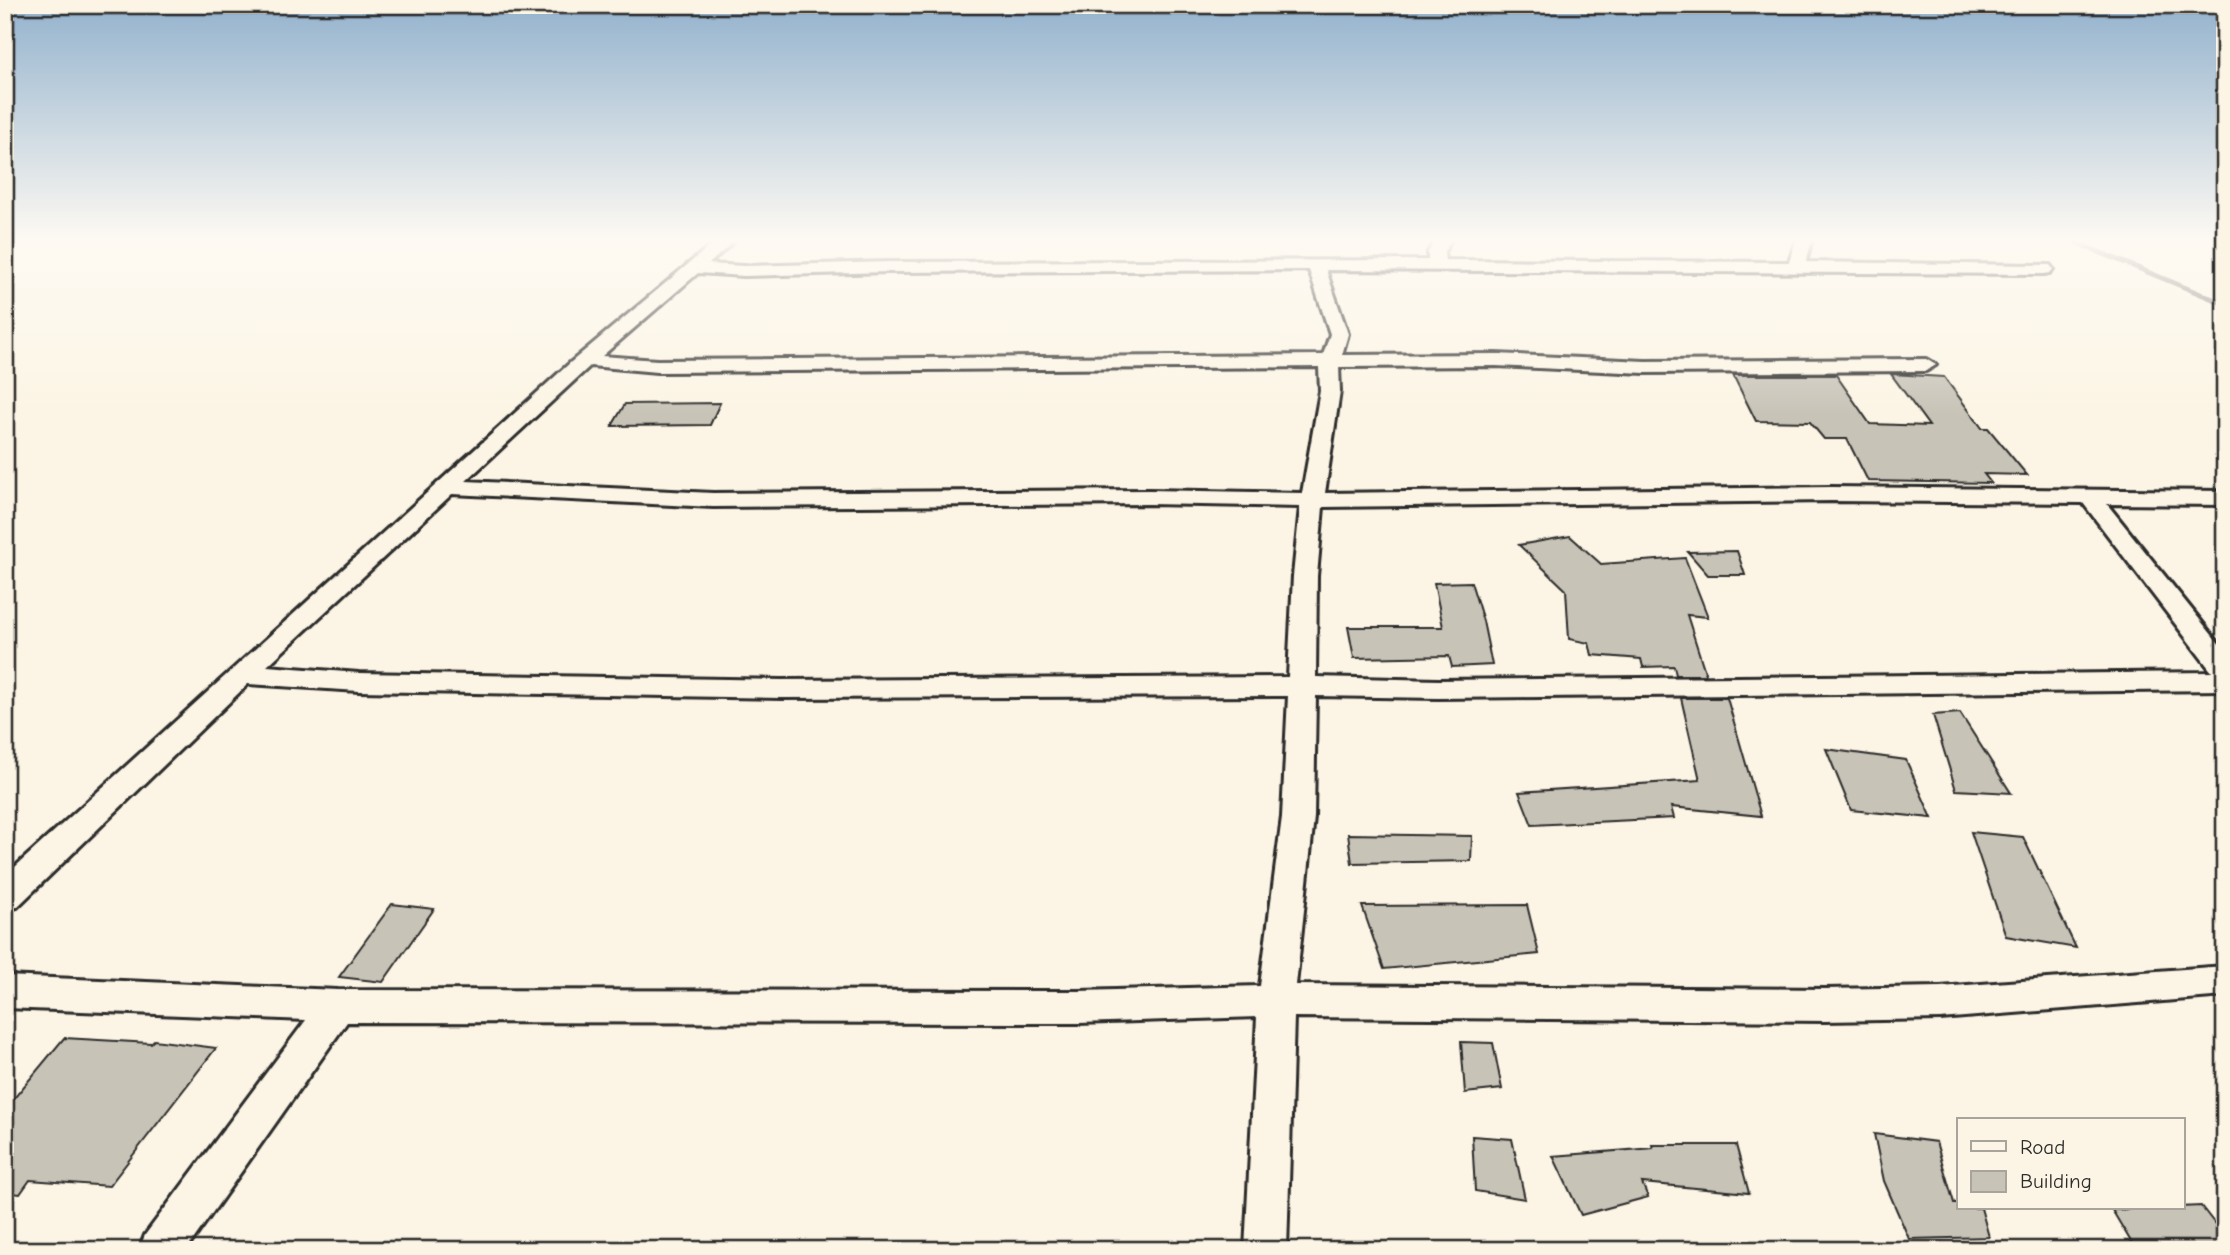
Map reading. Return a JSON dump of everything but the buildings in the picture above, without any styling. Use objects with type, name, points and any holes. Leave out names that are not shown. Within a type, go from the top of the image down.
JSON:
[{"type":"street","points":[[5,897],[242,674],[586,360],[657,299]]},
{"type":"street","points":[[1266,1250],[1276,1002],[1298,817],[1304,686],[1305,576],[1312,500],[1330,391],[1328,362],[1337,348],[1339,334],[1327,299]]},
{"type":"street","points":[[586,360],[657,366],[1496,360],[1645,367],[1926,365]]},
{"type":"street","points":[[446,487],[713,500],[1149,497],[1312,500],[1831,494],[2225,498]]},
{"type":"street","points":[[2089,496],[2225,670]]},
{"type":"street","points":[[242,674],[359,682],[781,689],[1177,689],[1304,686],[1438,689],[2225,681]]},
{"type":"street","points":[[5,992],[338,1006],[1079,1007],[1276,1002],[1569,1005],[1940,1003],[2225,981]]},
{"type":"street","points":[[160,1250],[338,1006]]},
{"type":"waterway","points":[[2212,299],[2225,304]]}]
